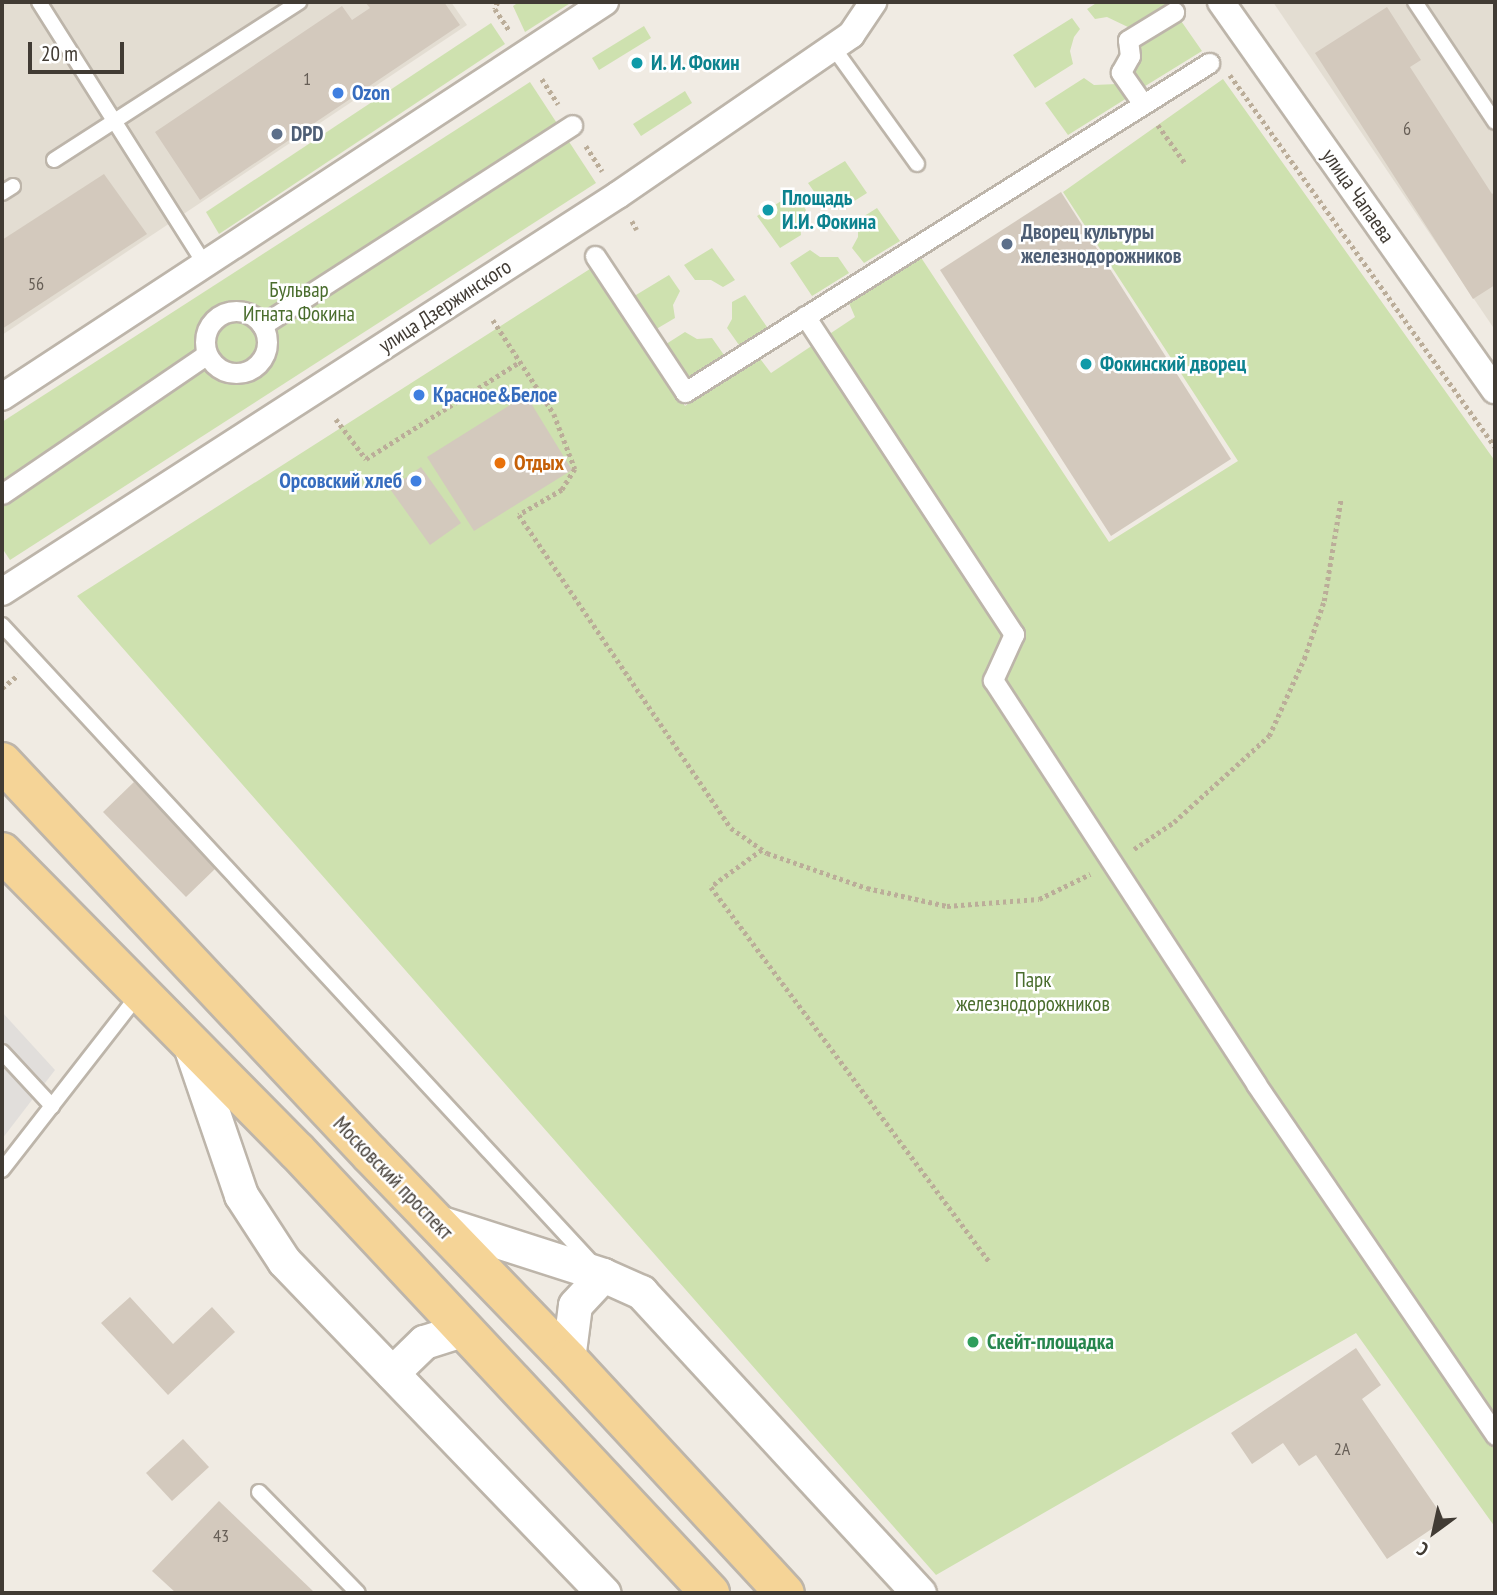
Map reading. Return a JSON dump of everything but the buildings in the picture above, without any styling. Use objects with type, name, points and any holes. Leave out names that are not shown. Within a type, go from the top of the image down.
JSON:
[{"type":"main road","name":"Московский проспект","points":[[2,762],[568,1359],[785,1593]]},
{"type":"main road","points":[[2,852],[139,994],[297,1150],[710,1593]]},
{"type":"street","points":[[2,397],[605,2]]},
{"type":"street","name":"улица Дзержинского","points":[[2,592],[618,195],[834,47],[851,34],[873,2]]},
{"type":"street","name":"улица Чапаева","points":[[1221,2],[1493,381]]},
{"type":"street","points":[[1143,104],[1121,72],[1130,56],[1128,40],[1174,12]]},
{"type":"street","points":[[595,256],[685,392],[1209,63]]},
{"type":"street","points":[[262,325],[572,125]]},
{"type":"street","points":[[243,312],[262,325],[267,348],[263,358],[245,373],[222,371],[207,354],[206,332],[221,315],[243,312]]},
{"type":"street","points":[[805,316],[1014,634],[993,680],[1256,1084],[1495,1435]]},
{"type":"street","points":[[2,495],[207,354]]},
{"type":"street","points":[[188,1040],[241,1195],[284,1261],[602,1593]]},
{"type":"street","points":[[435,1221],[603,1275],[641,1292],[919,1593]]},
{"type":"street","points":[[568,1359],[575,1305],[603,1275]]},
{"type":"street","points":[[392,1373],[424,1342],[465,1329]]},
{"type":"lane","points":[[39,2],[205,265]]},
{"type":"lane","points":[[54,160],[299,2]]},
{"type":"lane","points":[[1415,2],[1495,122]]},
{"type":"lane","points":[[834,47],[917,164]]},
{"type":"lane","points":[[2,625],[603,1275]]},
{"type":"lane","points":[[2,1170],[139,994]]},
{"type":"lane","points":[[2,1052],[52,1106]]},
{"type":"lane","points":[[259,1492],[358,1593]]},
{"type":"path","points":[[1209,63],[1217,57],[1495,447]]},
{"type":"path","points":[[1143,104],[1185,163]]},
{"type":"path","points":[[493,320],[518,363],[554,414],[575,469],[562,490],[519,515],[731,828],[762,850],[867,888],[947,906],[1039,899],[1113,863],[1174,822],[1269,736],[1304,659],[1324,601],[1341,498]]},
{"type":"path","points":[[336,419],[366,459],[518,363]]},
{"type":"path","points":[[762,850],[711,887],[990,1262]]},
{"type":"shaded area","points":[[2,2],[451,2],[467,25],[2,335]]},
{"type":"shaded area","points":[[1273,2],[1495,2],[1495,330]]},
{"type":"shaded area","points":[[2,1012],[55,1070],[2,1139]]},
{"type":"green space","points":[[519,2],[572,2],[525,32],[513,6]]},
{"type":"green space","points":[[1098,2],[1169,4],[1130,28],[1107,17],[1095,19],[1087,9]]},
{"type":"green space","points":[[1072,18],[1080,29],[1074,37],[1070,51],[1073,64],[1035,88],[1013,55]]},
{"type":"green space","points":[[1179,18],[1202,51],[1142,88],[1132,73],[1140,54],[1139,44]]},
{"type":"green space","points":[[491,23],[505,44],[219,234],[206,212]]},
{"type":"green space","points":[[644,26],[651,38],[599,70],[592,58]]},
{"type":"green space","points":[[1084,78],[1094,85],[1117,84],[1127,98],[1068,135],[1045,103]]},
{"type":"green space","name":"Парк железнодорожников","points":[[1223,79],[1495,461],[1495,1527],[1356,1333],[936,1575],[77,596],[593,267],[685,406],[758,356],[771,373],[855,317],[849,303],[920,256],[1109,542],[1238,461],[1063,192]]},
{"type":"green space","name":"Бульвар Игната Фокина","points":[[530,82],[596,183],[10,560],[2,548],[2,422]]},
{"type":"green space","points":[[685,91],[692,103],[641,136],[633,124]]},
{"type":"green space","points":[[845,161],[867,193],[848,205],[833,199],[820,200],[808,183]]},
{"type":"green space","points":[[794,193],[806,210],[800,222],[801,235],[780,248],[757,216]]},
{"type":"green space","points":[[877,208],[900,241],[864,263],[852,248],[858,237],[858,220]]},
{"type":"green space","points":[[712,248],[735,280],[723,287],[711,280],[695,280],[684,265]]},
{"type":"green space","points":[[810,250],[820,257],[838,257],[849,273],[812,296],[790,263]]},
{"type":"green space","points":[[669,275],[680,291],[673,305],[675,318],[653,331],[631,298]]},
{"type":"green space","points":[[745,295],[767,327],[739,345],[727,328],[732,319],[732,302]]},
{"type":"green space","points":[[685,332],[697,339],[712,338],[724,355],[685,379],[663,346]]},
{"type":"place","name":"И. И. Фокин","points":[[637,63]]},
{"type":"place","name":"Ozon","points":[[338,93]]},
{"type":"place","name":"DPD","points":[[277,134]]},
{"type":"place","name":"Площадь И.И. Фокина","points":[[768,210]]},
{"type":"place","name":"Дворец культуры железнодорожников","points":[[1007,244]]},
{"type":"place","name":"Фокинский дворец","points":[[1086,364]]},
{"type":"place","name":"Красное&Белое","points":[[419,395]]},
{"type":"place","name":"Отдых","points":[[500,463]]},
{"type":"place","name":"Орсовский хлеб","points":[[416,481]]},
{"type":"place","name":"Скейт-площадка","points":[[973,1342]]}]
